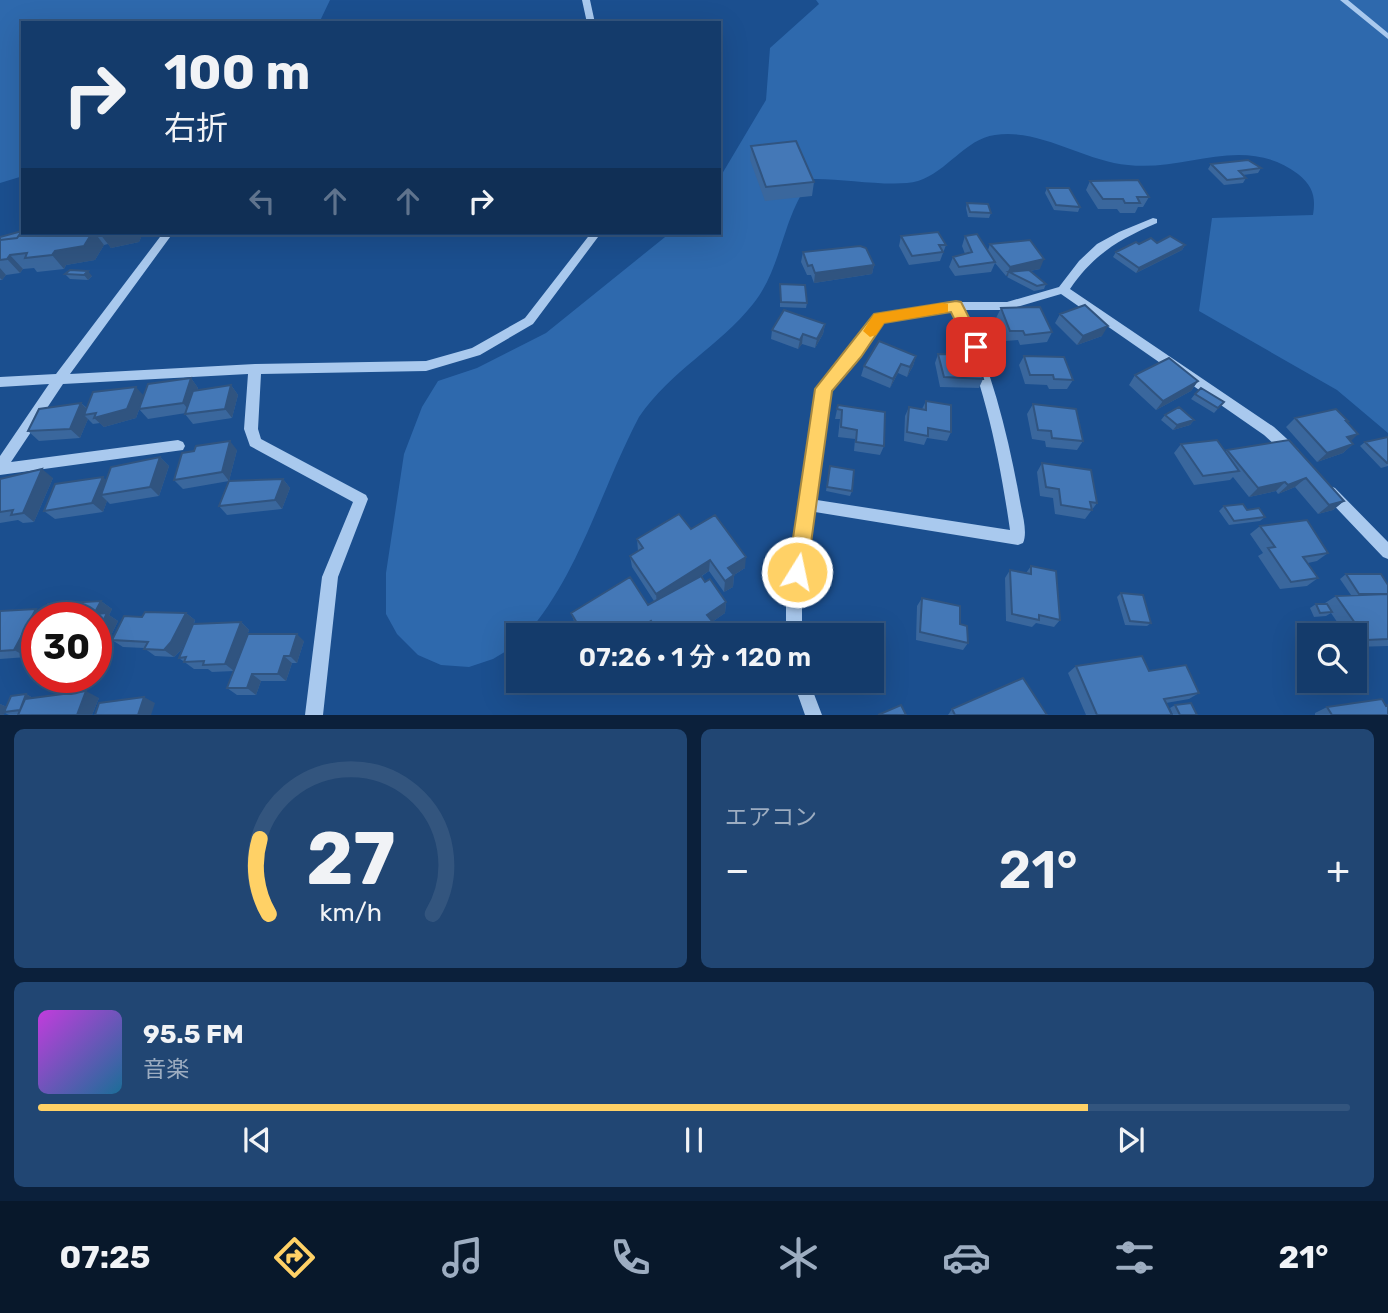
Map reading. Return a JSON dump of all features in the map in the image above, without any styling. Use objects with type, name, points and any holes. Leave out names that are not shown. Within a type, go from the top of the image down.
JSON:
[{"type":"street","points":[[586,0],[591,21]]},
{"type":"street","points":[[1344,0],[1388,37]]},
{"type":"street","points":[[794,623],[794,594],[824,389],[856,353],[880,318],[956,306],[1007,306],[1063,290],[1084,259],[1113,238],[1153,221]]},
{"type":"street","points":[[0,468],[58,381],[167,235]]},
{"type":"street","points":[[0,382],[255,369],[426,366],[476,352],[529,321],[594,235]]},
{"type":"street","points":[[1063,290],[1269,431],[1306,467]]},
{"type":"street","points":[[809,505],[1018,538],[1006,450],[976,347],[956,306]]},
{"type":"street","points":[[255,369],[251,429],[255,442],[361,499],[330,577],[314,715]]},
{"type":"street","points":[[0,468],[178,446]]},
{"type":"street","points":[[1324,485],[1388,552]]},
{"type":"street","points":[[806,693],[814,715]]},
{"type":"shaded area","points":[[0,0],[330,0],[320,21],[21,21],[21,177],[0,183]]},
{"type":"shaded area","points":[[816,0],[1388,0],[1388,433],[1337,390],[1199,311],[1212,218],[1313,215],[1312,192],[1298,174],[1277,162],[1257,156],[1236,155],[1150,166],[1128,165],[1095,158],[1029,136],[995,135],[974,143],[938,171],[918,181],[895,184],[812,179],[794,209],[771,274],[753,304],[725,333],[666,385],[639,417],[575,558],[536,623],[506,623],[506,651],[469,667],[441,665],[418,655],[397,634],[386,614],[386,573],[404,454],[422,407],[438,381],[477,368],[546,333],[668,235],[721,235],[721,176],[766,100],[770,48],[819,4]]},
{"type":"building","points":[[796,141],[814,182],[766,187],[751,146]]},
{"type":"building","points":[[1248,160],[1261,168],[1239,171],[1246,178],[1227,180],[1211,164]]},
{"type":"building","points":[[1138,180],[1149,197],[1137,197],[1140,203],[1125,203],[1123,199],[1103,199],[1090,181]]},
{"type":"building","points":[[1047,188],[1069,188],[1080,207],[1056,205]]},
{"type":"building","points":[[967,203],[988,204],[991,213],[970,212]]},
{"type":"building","points":[[21,231],[17,238],[0,240],[0,237]]},
{"type":"building","points":[[938,232],[946,245],[939,245],[943,252],[912,256],[901,236]]},
{"type":"building","points":[[21,233],[21,235],[91,235],[84,246],[55,251],[52,255],[25,258],[27,253],[10,255],[7,259],[0,260],[0,240],[17,238]]},
{"type":"building","points":[[977,234],[995,262],[959,267],[953,257],[972,252],[965,236]]},
{"type":"building","points":[[1170,236],[1185,245],[1139,268],[1116,252],[1136,242],[1139,244],[1151,238],[1157,243]]},
{"type":"building","points":[[1030,240],[1044,259],[1010,267],[990,244]]},
{"type":"building","points":[[860,246],[866,248],[874,265],[815,273],[812,265],[808,266],[803,252]]},
{"type":"building","points":[[70,270],[88,271],[84,275],[65,274]]},
{"type":"building","points":[[1029,270],[1046,284],[1037,286],[1009,272]]},
{"type":"building","points":[[780,284],[805,285],[807,303],[781,302]]},
{"type":"building","points":[[1085,305],[1108,326],[1083,336],[1060,314]]},
{"type":"building","points":[[1040,307],[1052,332],[1025,335],[1023,331],[1010,331],[1001,308]]},
{"type":"building","points":[[784,310],[825,324],[817,339],[803,334],[800,340],[772,330]]},
{"type":"building","points":[[879,341],[916,356],[910,367],[901,364],[893,379],[864,366]]},
{"type":"building","points":[[938,354],[977,355],[983,379],[944,377]]},
{"type":"building","points":[[1024,356],[1064,357],[1073,380],[1054,379],[1053,375],[1030,375]]},
{"type":"building","points":[[1169,358],[1198,381],[1163,401],[1135,375]]},
{"type":"building","points":[[191,378],[183,403],[139,409],[148,384]]},
{"type":"building","points":[[231,385],[225,409],[185,414],[193,391]]},
{"type":"building","points":[[136,387],[127,409],[94,418],[96,413],[84,415],[93,392]]},
{"type":"building","points":[[1201,388],[1224,402],[1218,408],[1195,394]]},
{"type":"building","points":[[926,401],[951,405],[951,432],[928,428],[928,436],[907,432],[909,407],[926,410]]},
{"type":"building","points":[[81,403],[70,429],[28,431],[39,409]]},
{"type":"building","points":[[1033,404],[1076,409],[1083,441],[1052,438],[1051,431],[1038,430]]},
{"type":"building","points":[[838,405],[885,412],[884,446],[856,442],[857,430],[841,427],[842,410],[837,409]]},
{"type":"building","points":[[1179,407],[1194,420],[1177,425],[1165,415]]},
{"type":"building","points":[[1336,409],[1358,434],[1347,437],[1353,444],[1327,453],[1295,418]]},
{"type":"building","points":[[1388,437],[1388,463],[1387,463],[1365,442]]},
{"type":"building","points":[[1217,440],[1239,471],[1203,476],[1181,444]]},
{"type":"building","points":[[1289,440],[1344,501],[1329,505],[1306,478],[1288,485],[1285,482],[1258,488],[1227,450]]},
{"type":"building","points":[[230,441],[222,472],[174,480],[182,453],[194,451],[196,446]]},
{"type":"building","points":[[160,457],[150,487],[101,495],[111,467]]},
{"type":"building","points":[[1042,463],[1091,470],[1097,503],[1090,502],[1092,510],[1061,505],[1059,489],[1046,487]]},
{"type":"building","points":[[830,466],[854,470],[852,491],[827,487]]},
{"type":"building","points":[[42,469],[23,513],[11,515],[13,510],[0,512],[0,479]]},
{"type":"building","points":[[103,477],[92,503],[44,511],[55,484]]},
{"type":"building","points":[[283,479],[275,500],[219,506],[229,481]]},
{"type":"building","points":[[1243,504],[1247,510],[1259,508],[1265,517],[1234,521],[1224,506]]},
{"type":"building","points":[[679,514],[691,529],[715,515],[746,557],[728,568],[734,575],[725,581],[710,560],[656,594],[630,556],[643,548],[637,539]]},
{"type":"building","points":[[1307,520],[1328,553],[1303,557],[1318,578],[1291,582],[1268,548],[1275,547],[1260,526]]},
{"type":"building","points":[[1031,566],[1056,571],[1060,620],[1039,615],[1039,620],[1012,614],[1010,570],[1031,574]]},
{"type":"building","points":[[1346,574],[1381,574],[1388,585],[1388,594],[1359,594]]},
{"type":"building","points":[[701,576],[705,582],[710,579],[726,602],[707,615],[712,621],[709,623],[577,623],[571,613],[630,577],[648,605]]},
{"type":"building","points":[[1121,593],[1143,595],[1151,623],[1130,621]]},
{"type":"building","points":[[1388,594],[1388,639],[1367,640],[1367,623],[1355,623],[1336,596]]},
{"type":"building","points":[[922,598],[960,606],[960,624],[967,626],[968,643],[920,632]]},
{"type":"building","points":[[1316,604],[1327,604],[1332,612],[1320,613]]},
{"type":"building","points":[[21,610],[21,637],[14,650],[0,651],[0,611]]},
{"type":"building","points":[[145,612],[186,613],[164,650],[144,649],[148,642],[112,640],[124,616],[142,617]]},
{"type":"building","points":[[241,622],[225,664],[203,665],[204,661],[184,662],[186,657],[179,658],[193,624]]},
{"type":"building","points":[[248,634],[297,634],[290,656],[284,656],[278,674],[252,674],[247,688],[227,688]]},
{"type":"building","points":[[1142,656],[1149,671],[1186,665],[1199,693],[1164,699],[1172,715],[1097,715],[1076,666]]},
{"type":"building","points":[[1023,678],[1047,715],[955,715],[952,709]]},
{"type":"building","points":[[85,693],[77,715],[18,715],[25,699]]},
{"type":"building","points":[[26,694],[20,710],[4,712],[11,696]]},
{"type":"building","points":[[144,697],[138,715],[95,715],[99,703]]},
{"type":"building","points":[[1382,699],[1386,706],[1388,705],[1388,715],[1332,715],[1327,707]]},
{"type":"building","points":[[1191,703],[1197,715],[1180,715],[1175,705]]},
{"type":"building","points":[[901,705],[906,715],[878,715]]},
{"type":"slow traffic","points":[[870,331],[880,318],[942,308]]},
{"type":"route","points":[[797,572],[824,389],[856,353],[880,318],[956,306],[976,347]]}]
